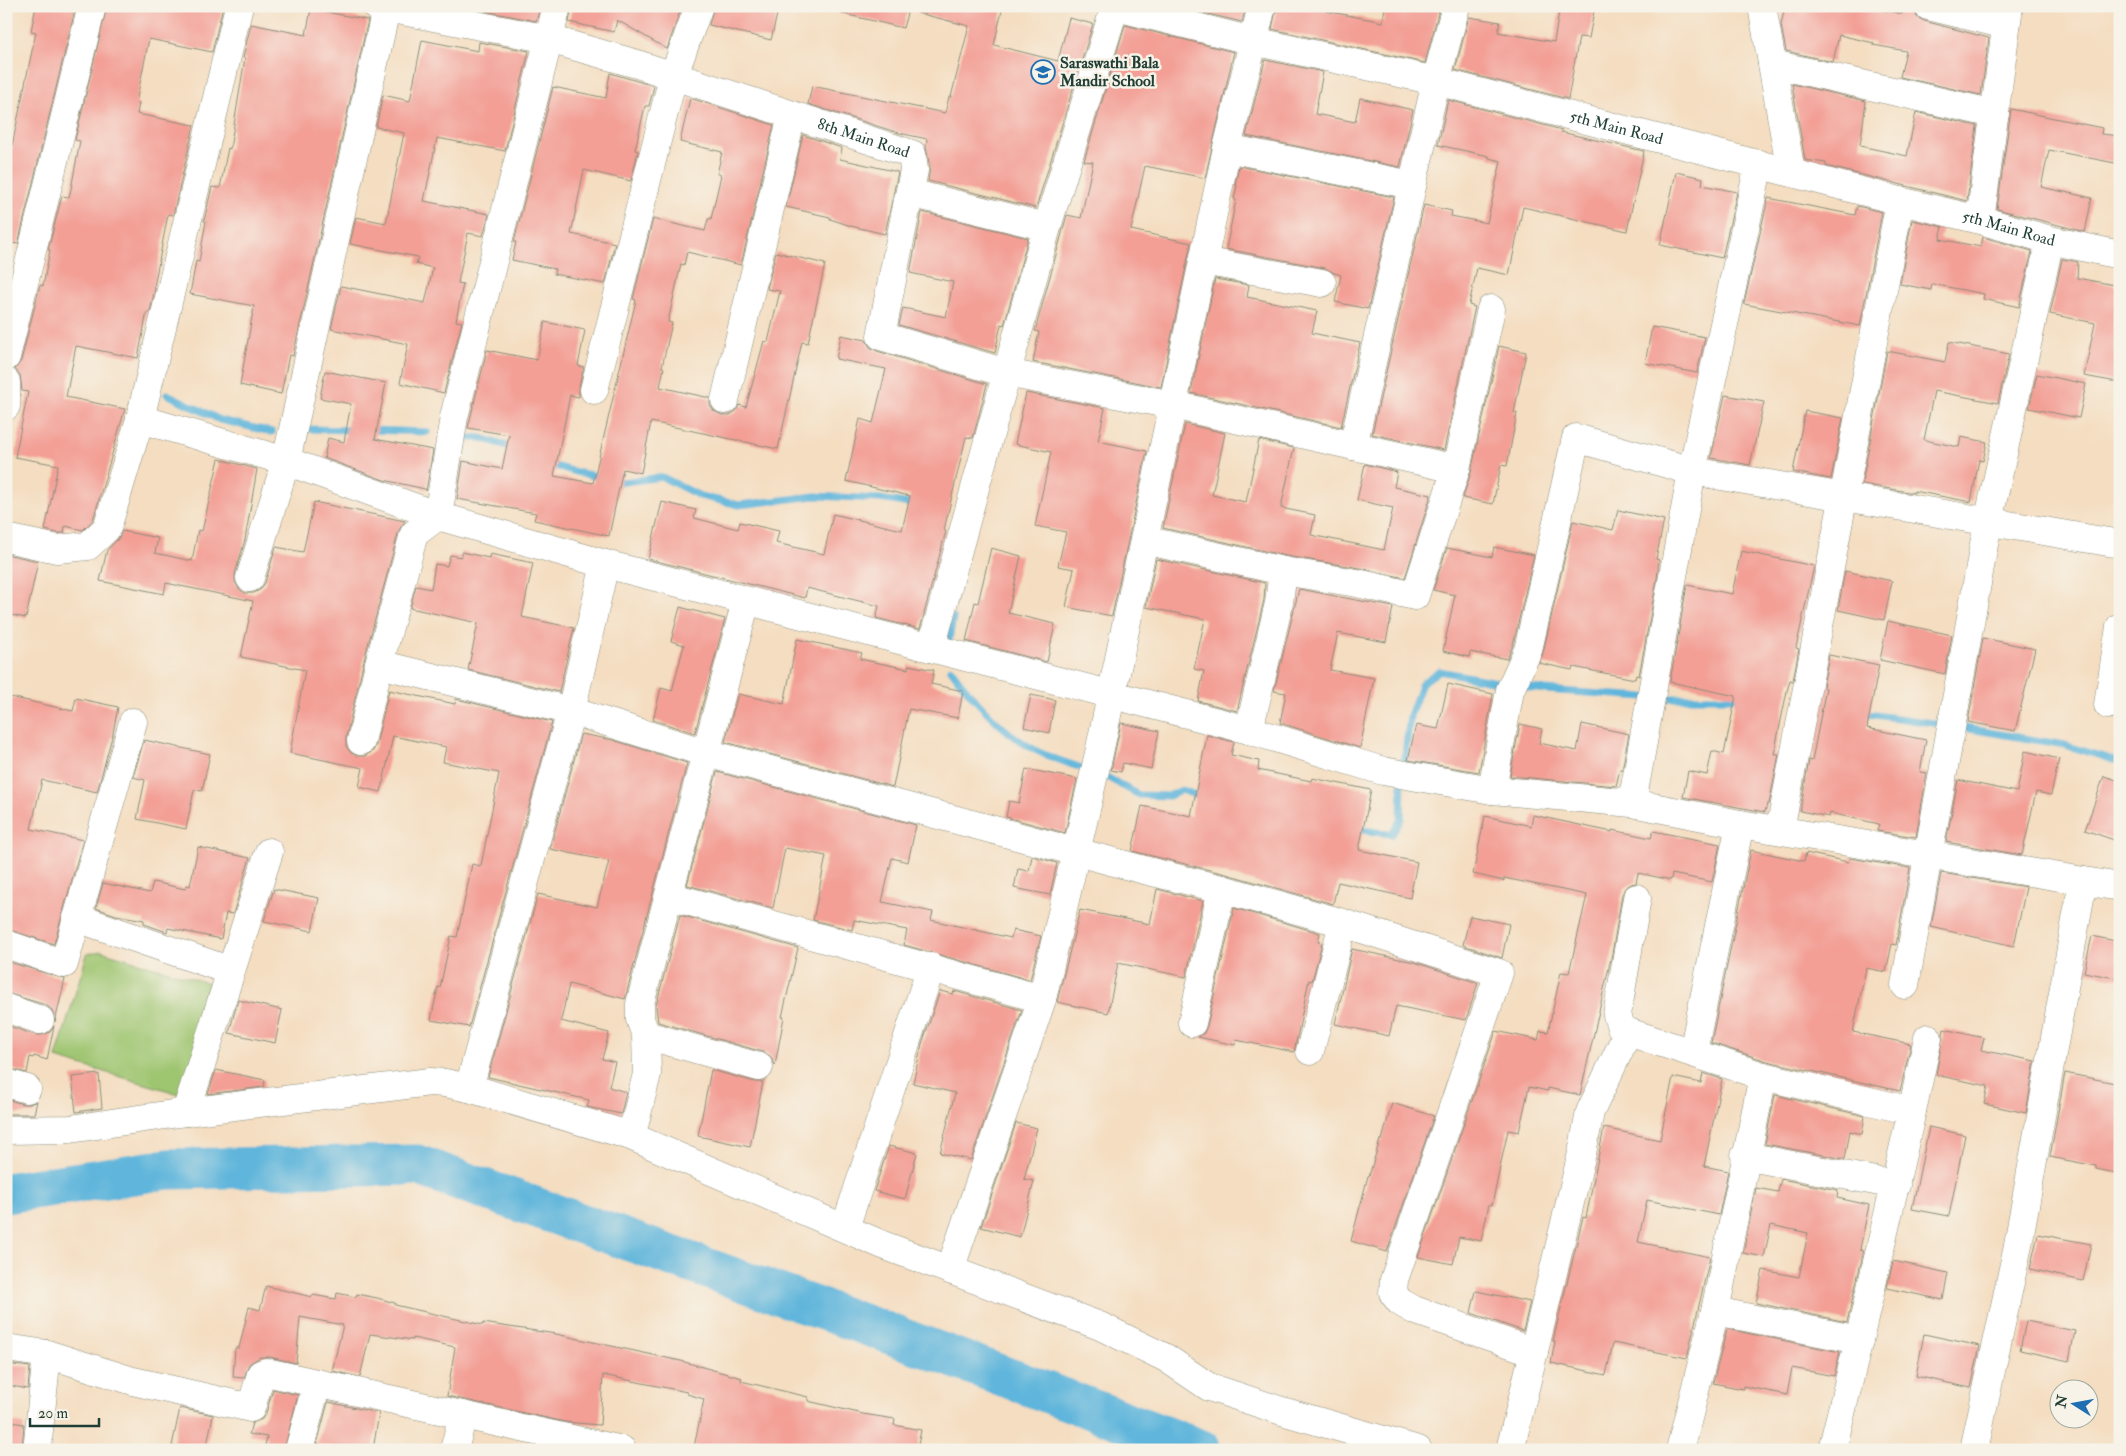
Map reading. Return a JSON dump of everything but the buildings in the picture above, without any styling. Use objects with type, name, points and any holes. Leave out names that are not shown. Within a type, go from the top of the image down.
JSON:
[{"type":"street","points":[[6,357],[92,6]]},
{"type":"street","points":[[6,538],[57,549],[88,546],[107,528],[140,419],[239,6]]},
{"type":"street","points":[[361,741],[379,664],[414,534],[438,516],[454,417],[557,6]]},
{"type":"street","points":[[594,390],[674,76],[699,6]]},
{"type":"street","points":[[931,648],[1047,228],[1114,6]]},
{"type":"street","name":"5th Main Road","points":[[1114,6],[1254,41],[1436,81],[1980,220],[2050,240],[2120,255]]},
{"type":"street","points":[[950,1270],[1042,998],[1111,694],[1226,148],[1262,6]]},
{"type":"street","points":[[1353,446],[1436,81],[1456,6]]},
{"type":"street","points":[[1762,6],[1791,172]]},
{"type":"street","points":[[1928,6],[2008,16],[1980,220]]},
{"type":"street","points":[[250,578],[286,461],[381,8]]},
{"type":"street","name":"8th Main Road","points":[[381,8],[548,39],[674,76],[912,154],[914,170],[881,336],[1006,372],[1173,405],[1456,469]]},
{"type":"street","points":[[1772,64],[1995,114]]},
{"type":"street","points":[[726,400],[792,115]]},
{"type":"street","points":[[1226,148],[1412,185]]},
{"type":"street","points":[[1632,803],[1692,471],[1759,164]]},
{"type":"street","points":[[910,193],[1047,228]]},
{"type":"street","points":[[1780,830],[1900,201]]},
{"type":"street","points":[[1905,985],[1988,522],[2050,240]]},
{"type":"street","points":[[1203,261],[1322,283]]},
{"type":"street","points":[[1144,540],[1283,571],[1357,583],[1415,596],[1456,469],[1491,309]]},
{"type":"street","points":[[6,382],[6,406]]},
{"type":"street","points":[[140,419],[286,461],[438,516],[605,564],[1249,730],[1382,770],[1492,790],[1632,803],[1740,824],[2120,888]]},
{"type":"street","points":[[1492,790],[1510,690],[1528,650],[1576,438],[1692,471],[2120,544]]},
{"type":"street","points":[[469,1088],[570,711],[605,564]]},
{"type":"street","points":[[1249,730],[1279,603],[1283,571]]},
{"type":"street","points":[[628,1135],[635,1122],[648,1074],[646,1035],[640,1020],[640,1004],[746,601]]},
{"type":"street","points":[[2108,705],[2120,627]]},
{"type":"street","points":[[379,664],[570,711],[706,753],[1222,889],[1343,923],[1499,973],[1394,1280],[1393,1293],[1400,1302],[1414,1310],[1534,1352]]},
{"type":"street","points":[[6,944],[64,964],[133,722]]},
{"type":"street","points":[[1693,1052],[1740,824]]},
{"type":"street","points":[[186,1112],[269,852]]},
{"type":"street","points":[[1974,1450],[2017,1250],[2083,881]]},
{"type":"street","points":[[1192,1024],[1222,889]]},
{"type":"street","points":[[669,896],[1042,998]]},
{"type":"street","points":[[1637,898],[1617,1015],[1621,1027],[1628,1032],[1763,1076],[1912,1111]]},
{"type":"street","points":[[77,918],[231,972]]},
{"type":"street","points":[[1310,1051],[1343,923]]},
{"type":"street","points":[[845,1228],[931,967]]},
{"type":"street","points":[[6,1008],[40,1020]]},
{"type":"street","points":[[1510,1450],[1582,1153],[1590,1112],[1628,1032]]},
{"type":"street","points":[[646,1035],[759,1066]]},
{"type":"street","points":[[1832,1450],[1896,1185],[1928,1038]]},
{"type":"street","points":[[1680,1450],[1715,1310],[1745,1156],[1763,1076]]},
{"type":"street","points":[[6,1130],[70,1129],[186,1112],[430,1082],[469,1088],[628,1135],[845,1228],[950,1270],[1100,1326],[1166,1358],[1209,1387],[1282,1411],[1418,1450]]},
{"type":"street","points":[[1745,1156],[1896,1185]]},
{"type":"street","points":[[1715,1310],[1859,1340]]},
{"type":"street","points":[[6,1348],[47,1354],[133,1381],[251,1408],[261,1374],[266,1372],[622,1450]]},
{"type":"street","points":[[36,1450],[47,1354]]},
{"type":"street","points":[[299,1450],[317,1383]]},
{"type":"street","points":[[454,1450],[463,1415]]},
{"type":"green space","points":[[101,951],[215,985],[183,1095],[56,1058],[87,954]]},
{"type":"waterway","points":[[167,394],[220,420],[272,432]]},
{"type":"waterway","points":[[308,429],[355,430]]},
{"type":"waterway","points":[[369,430],[427,432]]},
{"type":"waterway","points":[[460,438],[481,438],[516,449]]},
{"type":"waterway","points":[[548,464],[624,482],[662,477],[700,496],[739,505],[815,496],[880,499],[916,505]]},
{"type":"waterway","points":[[948,644],[953,618]]},
{"type":"waterway","points":[[951,669],[979,704],[1025,744],[1043,754],[1088,770]]},
{"type":"waterway","points":[[1403,769],[1410,716],[1422,683],[1439,671],[1508,684]]},
{"type":"waterway","points":[[1518,686],[1545,690],[1644,697]]},
{"type":"waterway","points":[[1658,698],[1744,698]]},
{"type":"waterway","points":[[1861,713],[1947,725]]},
{"type":"waterway","points":[[1958,727],[2065,745],[2120,762]]},
{"type":"waterway","points":[[1103,775],[1139,795],[1169,796],[1182,790],[1203,798]]},
{"type":"waterway","points":[[1355,829],[1392,834],[1401,819],[1402,780]]},
{"type":"waterway","points":[[6,1193],[168,1169],[417,1165],[885,1332],[1201,1450]]},
{"type":"place","name":"Saraswathi Bala Mandir School","points":[[1043,72]]}]
